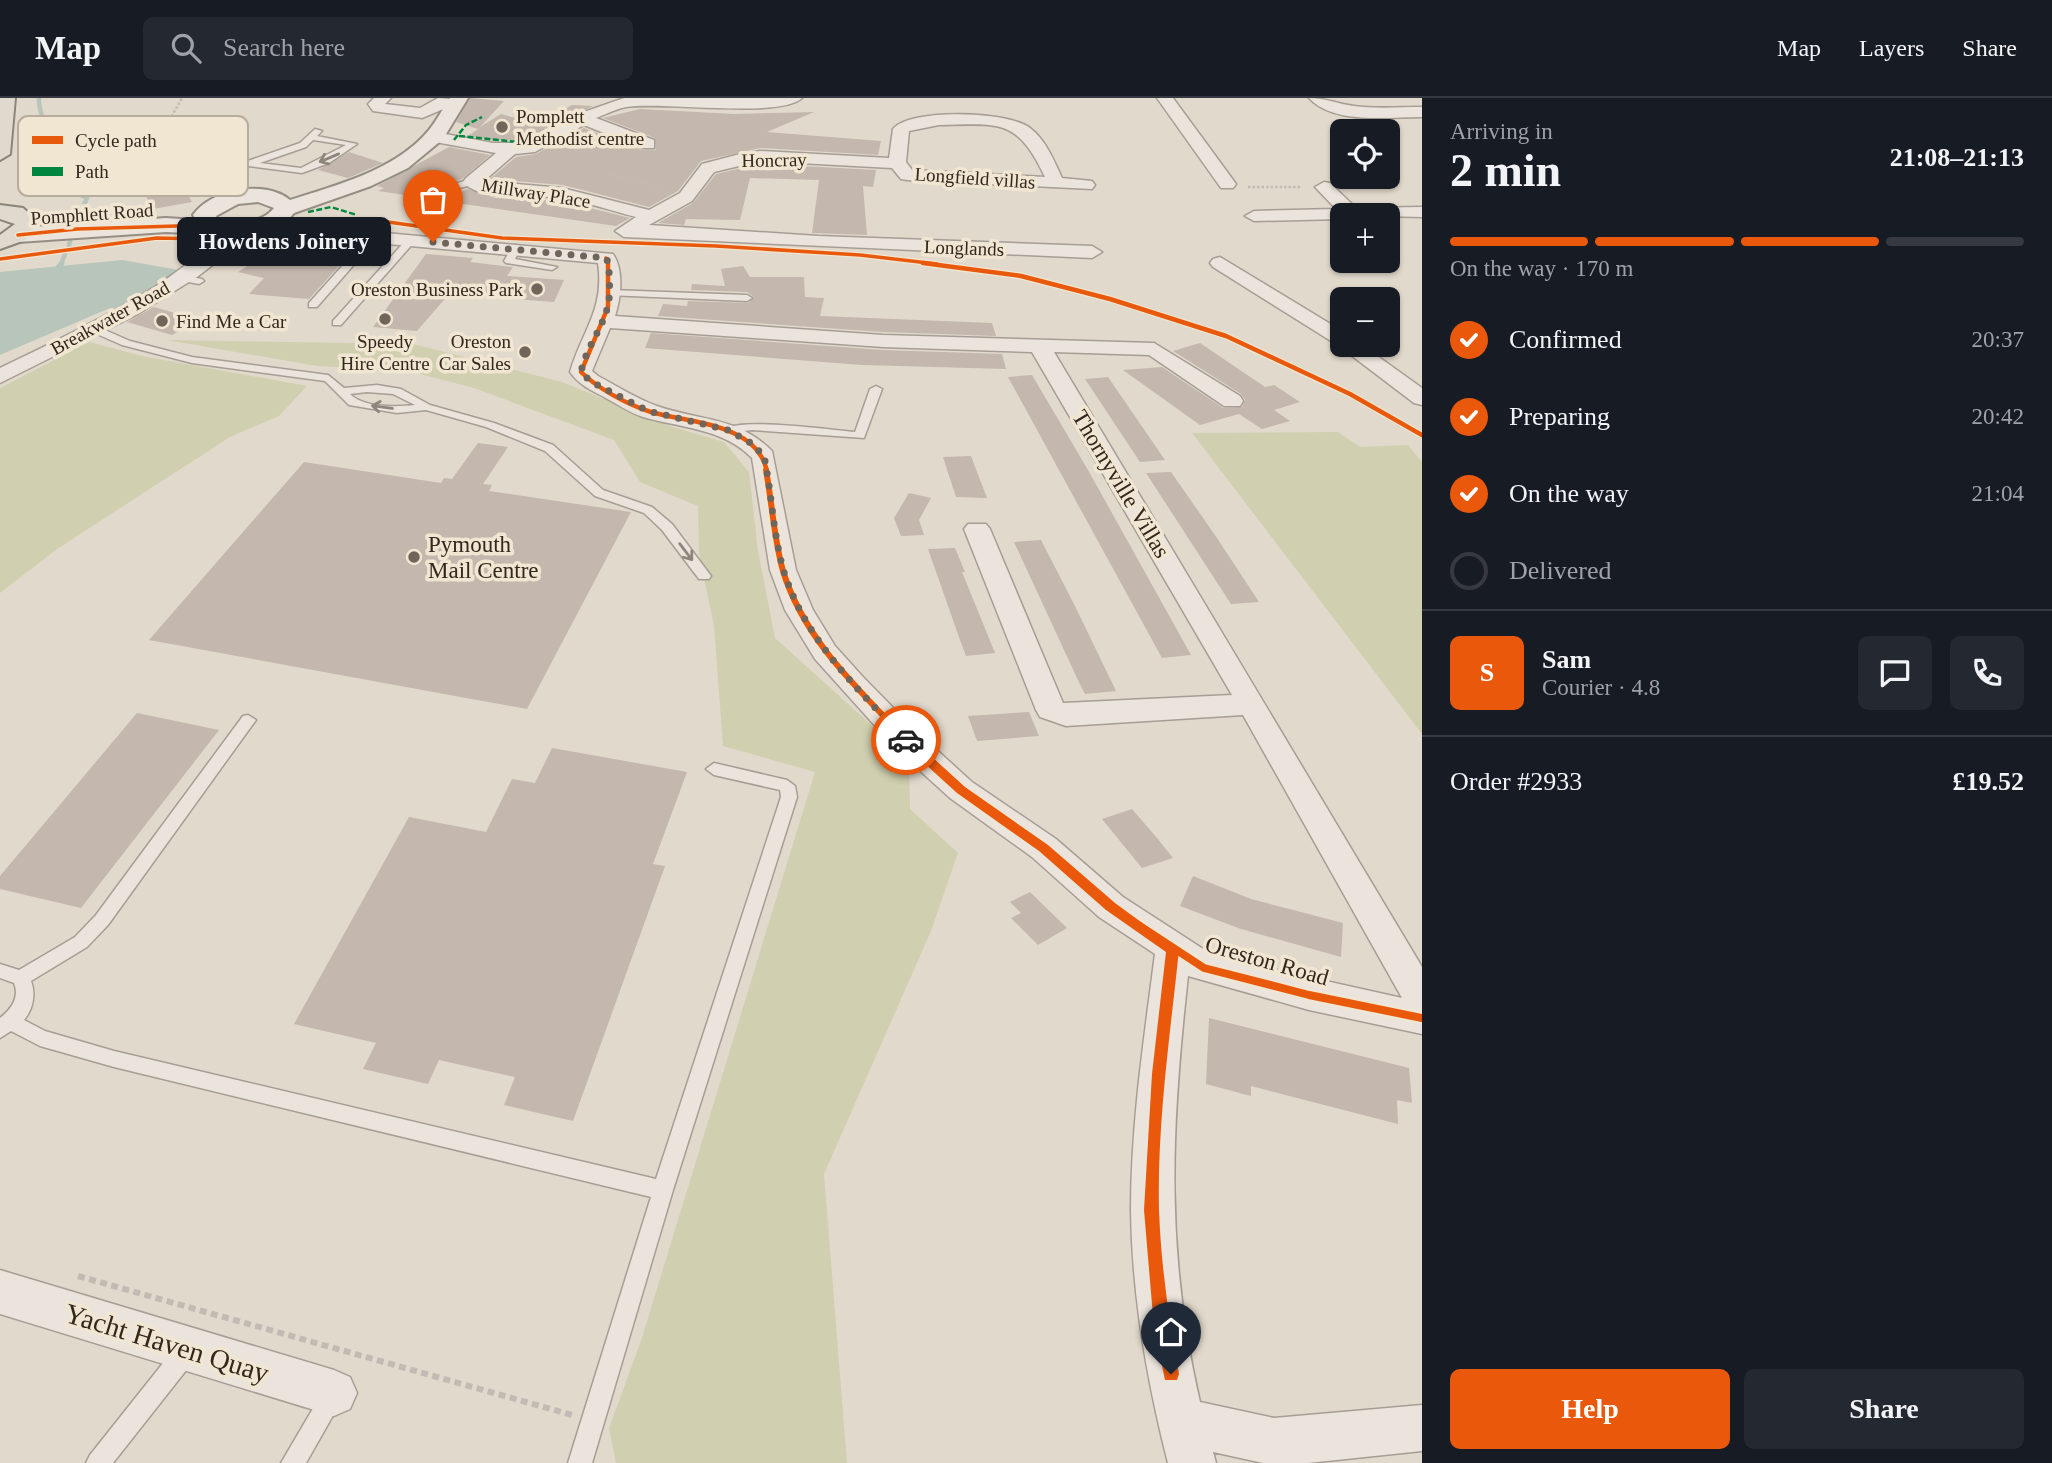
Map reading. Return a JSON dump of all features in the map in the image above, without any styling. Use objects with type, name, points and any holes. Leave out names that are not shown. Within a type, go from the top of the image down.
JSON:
[{"type":"main road","points":[[0,154],[6,98]]},
{"type":"street","points":[[383,98],[376,104],[379,108],[422,113],[448,99],[458,99]]},
{"type":"street","points":[[435,137],[510,150],[529,148],[626,100],[769,103],[794,98]]},
{"type":"street","points":[[1165,98],[1231,187]]},
{"type":"street","points":[[1317,98],[1332,108]]},
{"type":"street","points":[[214,216],[332,192],[377,175],[420,150],[435,137],[458,99]]},
{"type":"street","points":[[1309,117],[1332,108],[1422,112]]},
{"type":"street","name":"Longfield villas","points":[[1056,183],[1015,115],[912,121],[901,129],[897,163],[907,174],[918,177],[1086,185]]},
{"type":"street","points":[[586,120],[648,144]]},
{"type":"street","name":"Millway Place","points":[[510,150],[472,182],[487,189],[562,193],[649,215]]},
{"type":"street","name":"Honcray","points":[[617,242],[649,215],[686,197],[708,168],[736,160],[760,156],[897,163]]},
{"type":"street","points":[[1324,187],[1341,203]]},
{"type":"street","points":[[252,228],[274,205]]},
{"type":"street","points":[[274,205],[304,233]]},
{"type":"street","points":[[1400,212],[1422,212]]},
{"type":"street","points":[[1254,216],[1330,213]]},
{"type":"street","points":[[214,216],[252,228],[516,248],[617,242]]},
{"type":"street","points":[[214,216],[215,253]]},
{"type":"street","name":"Pomphlett Road","points":[[8,220],[77,229],[214,216]]},
{"type":"street","name":"Breakwater Road","points":[[0,376],[190,279],[215,253],[252,228]]},
{"type":"street","name":"Longlands","points":[[617,242],[818,242],[1092,252]]},
{"type":"street","name":"Oreston Road","points":[[617,242],[609,264],[611,302],[584,359],[581,372],[590,381],[648,411],[728,430],[751,443],[764,456],[783,570],[799,610],[825,652],[906,740],[961,790],[1044,848],[1111,907],[1204,968],[1309,995],[1422,1018]]},
{"type":"street","points":[[1217,273],[1240,275],[1330,332]]},
{"type":"street","points":[[604,321],[807,337],[1154,349],[1232,401]]},
{"type":"street","name":"Thornyville Villas","points":[[1039,346],[1252,704],[1422,999]]},
{"type":"street","points":[[1366,357],[1422,398]]},
{"type":"street","points":[[976,529],[1051,710],[1066,716],[1252,704]]},
{"type":"street","points":[[1173,950],[1159,1074],[1152,1210],[1162,1328],[1186,1442],[1274,1441],[1383,1434],[1422,1428]]},
{"type":"street","name":"Yacht Haven Quay","points":[[6,1302],[188,1349],[334,1394]]},
{"type":"lane","points":[[248,165],[303,145],[316,134],[353,144],[338,154],[297,171],[273,165],[251,164]]},
{"type":"lane","points":[[417,211],[453,187],[472,182]]},
{"type":"lane","points":[[248,193],[274,205]]},
{"type":"lane","points":[[213,196],[214,216]]},
{"type":"lane","points":[[313,305],[373,237]]},
{"type":"lane","points":[[337,323],[411,240]]},
{"type":"lane","points":[[516,248],[509,261],[552,267]]},
{"type":"lane","points":[[611,293],[747,298]]},
{"type":"lane","points":[[94,330],[126,343],[192,360],[328,378],[344,391],[353,403],[397,410],[426,407]]},
{"type":"lane","points":[[344,391],[368,387],[407,393],[426,407],[490,425],[549,448],[599,493],[648,510],[667,527],[704,576]]},
{"type":"lane","points":[[728,430],[751,427],[860,436],[876,389]]},
{"type":"lane","points":[[0,971],[21,978],[81,942],[102,920],[248,720]]},
{"type":"lane","points":[[580,1463],[663,1190],[789,797],[787,786],[714,769]]},
{"type":"lane","points":[[21,978],[26,1001],[6,1026],[40,1038],[114,1059],[663,1190]]},
{"type":"lane","points":[[98,1463],[188,1349]]},
{"type":"lane","points":[[293,1463],[334,1394]]},
{"type":"path","points":[[172,116],[182,98]]},
{"type":"path","points":[[609,174],[658,186],[623,209]]},
{"type":"path","points":[[1231,187],[1324,187]]},
{"type":"path","points":[[66,1273],[593,1420]]},
{"type":"green space","points":[[167,340],[413,344],[562,382],[673,427],[724,442],[749,472],[758,551],[775,638],[909,759],[910,809],[958,853],[931,931],[824,1174],[847,1463],[616,1463],[609,1428],[641,1341],[815,772],[723,746],[714,626],[699,553],[698,506],[640,482],[614,440],[474,388],[405,370],[317,366]]},
{"type":"green space","points":[[89,342],[142,356],[307,386],[279,416],[230,437],[57,549],[0,593],[0,388]]},
{"type":"green space","points":[[1338,432],[1360,447],[1408,445],[1422,462],[1422,734],[1192,433]]},
{"type":"shaded area","points":[[122,260],[179,270],[118,308],[110,308],[0,355],[0,272]]},
{"type":"building","points":[[470,98],[504,101],[480,127],[501,114],[538,124],[572,105],[593,106],[524,140],[493,140],[468,136],[478,129],[456,122]]},
{"type":"building","points":[[640,109],[734,114],[814,112],[767,132],[881,141],[878,155],[760,148],[701,161],[678,191],[649,207],[563,185],[490,179],[516,157],[536,154],[584,128],[641,150],[656,150],[655,138],[603,118]]},
{"type":"building","points":[[449,147],[490,155],[462,179],[449,183],[426,198],[378,191],[384,188],[377,186]]},
{"type":"building","points":[[349,152],[383,163],[348,178],[318,170]]},
{"type":"building","points":[[760,164],[876,170],[873,187],[863,186],[867,235],[812,233],[819,180],[750,178],[740,220],[686,219],[684,225],[658,223],[693,203],[716,174]]},
{"type":"building","points":[[467,189],[495,198],[562,201],[630,218],[616,226],[443,201]]},
{"type":"building","points":[[146,196],[189,196],[192,202],[153,209]]},
{"type":"building","points":[[270,251],[339,266],[309,299],[249,294],[264,278],[238,272]]},
{"type":"building","points":[[426,254],[473,258],[470,262],[513,267],[507,276],[564,280],[554,302],[449,294],[417,331],[373,327]]},
{"type":"building","points":[[743,266],[750,277],[804,277],[805,297],[824,298],[820,316],[992,323],[996,336],[883,332],[658,316],[663,304],[687,306],[688,301],[748,303],[754,297],[747,292],[691,290],[692,284],[725,286],[721,269]]},
{"type":"building","name":"Find Me a Car","points":[[154,307],[199,320],[172,335],[127,322]]},
{"type":"building","points":[[651,333],[883,350],[1002,354],[1006,369],[862,365],[645,348]]},
{"type":"building","points":[[1200,343],[1265,387],[1274,385],[1300,402],[1274,410],[1290,421],[1262,429],[1239,414],[1200,425],[1123,370],[1162,367],[1223,408],[1242,407],[1245,400],[1241,394],[1173,351]]},
{"type":"building","points":[[1032,375],[1191,655],[1162,658],[1008,377]]},
{"type":"building","points":[[1108,377],[1165,460],[1140,462],[1085,379]]},
{"type":"building","name":"Pymouth Mail Centre","points":[[478,443],[508,447],[483,484],[492,485],[489,491],[631,512],[527,709],[149,640],[304,462],[441,483],[444,478],[452,479]]},
{"type":"building","points":[[971,456],[987,498],[956,497],[943,457]]},
{"type":"building","points":[[1171,472],[1259,602],[1231,604],[1146,473]]},
{"type":"building","points":[[909,493],[931,498],[919,520],[924,535],[901,536],[894,518]]},
{"type":"building","points":[[1041,540],[1116,691],[1085,694],[1077,678],[1014,542]]},
{"type":"building","points":[[955,548],[995,653],[966,656],[928,549]]},
{"type":"building","points":[[1029,712],[1039,736],[977,741],[968,716]]},
{"type":"building","points":[[137,713],[219,730],[81,908],[0,889],[0,876]]},
{"type":"building","points":[[552,748],[687,772],[653,864],[665,866],[573,1121],[504,1105],[515,1077],[439,1060],[428,1084],[363,1069],[376,1043],[294,1024],[409,817],[486,832],[512,779],[535,783]]},
{"type":"building","points":[[1132,809],[1173,858],[1142,868],[1102,819]]},
{"type":"building","points":[[1193,876],[1251,899],[1343,923],[1341,957],[1241,929],[1180,906]]},
{"type":"building","points":[[1030,892],[1067,928],[1038,945],[1011,918],[1021,913],[1010,902]]},
{"type":"building","points":[[1209,1018],[1409,1068],[1412,1103],[1397,1100],[1398,1124],[1251,1086],[1251,1096],[1206,1084]]},
{"type":"waterway","points":[[39,98],[42,116]]},
{"type":"waterway","points":[[80,214],[87,198],[83,196]]},
{"type":"waterway","points":[[69,245],[72,235]]},
{"type":"waterway","points":[[61,264],[65,254]]},
{"type":"waterway","points":[[54,272],[62,263]]},
{"type":"marked path","points":[[454,140],[466,125],[482,117]]},
{"type":"marked path","points":[[459,136],[518,142]]},
{"type":"marked path","points":[[308,212],[331,207],[357,215]]},
{"type":"cycle path","points":[[0,259],[157,238],[245,240],[262,234],[273,234],[297,221],[381,221],[502,238],[716,246],[860,255],[959,267],[1021,276],[1110,299],[1226,336],[1350,394],[1422,435]]},
{"type":"cycle path","points":[[18,235],[77,229],[210,225]]},
{"type":"cycle path","points":[[606,258],[610,294],[608,307],[581,372],[590,381],[648,411],[728,430],[751,443],[764,456],[783,570],[799,610],[825,652],[906,740],[961,790],[1044,848],[1111,907],[1204,968],[1309,995],[1422,1018]]},
{"type":"way so far","points":[[433,242],[592,254],[606,258],[609,264],[611,302],[597,337],[584,359],[581,372],[590,381],[648,411],[728,430],[751,443],[764,456],[783,570],[799,610],[825,652],[906,740]]},
{"type":"place","name":"Pomplett Methodist centre","points":[[502,127]]},
{"type":"place","name":"Howdens Joinery","points":[[433,242]]},
{"type":"place","name":"Oreston Business Park","points":[[537,289]]},
{"type":"place","name":"Speedy Hire Centre","points":[[385,319]]},
{"type":"place","name":"Find Me a Car","points":[[162,321]]},
{"type":"place","name":"Oreston Car Sales","points":[[525,352]]},
{"type":"place","name":"Pymouth Mail Centre","points":[[414,557]]},
{"type":"route","points":[[906,740],[961,790],[1044,848],[1111,907],[1173,950],[1159,1074],[1152,1210],[1162,1328],[1171,1374]]}]
